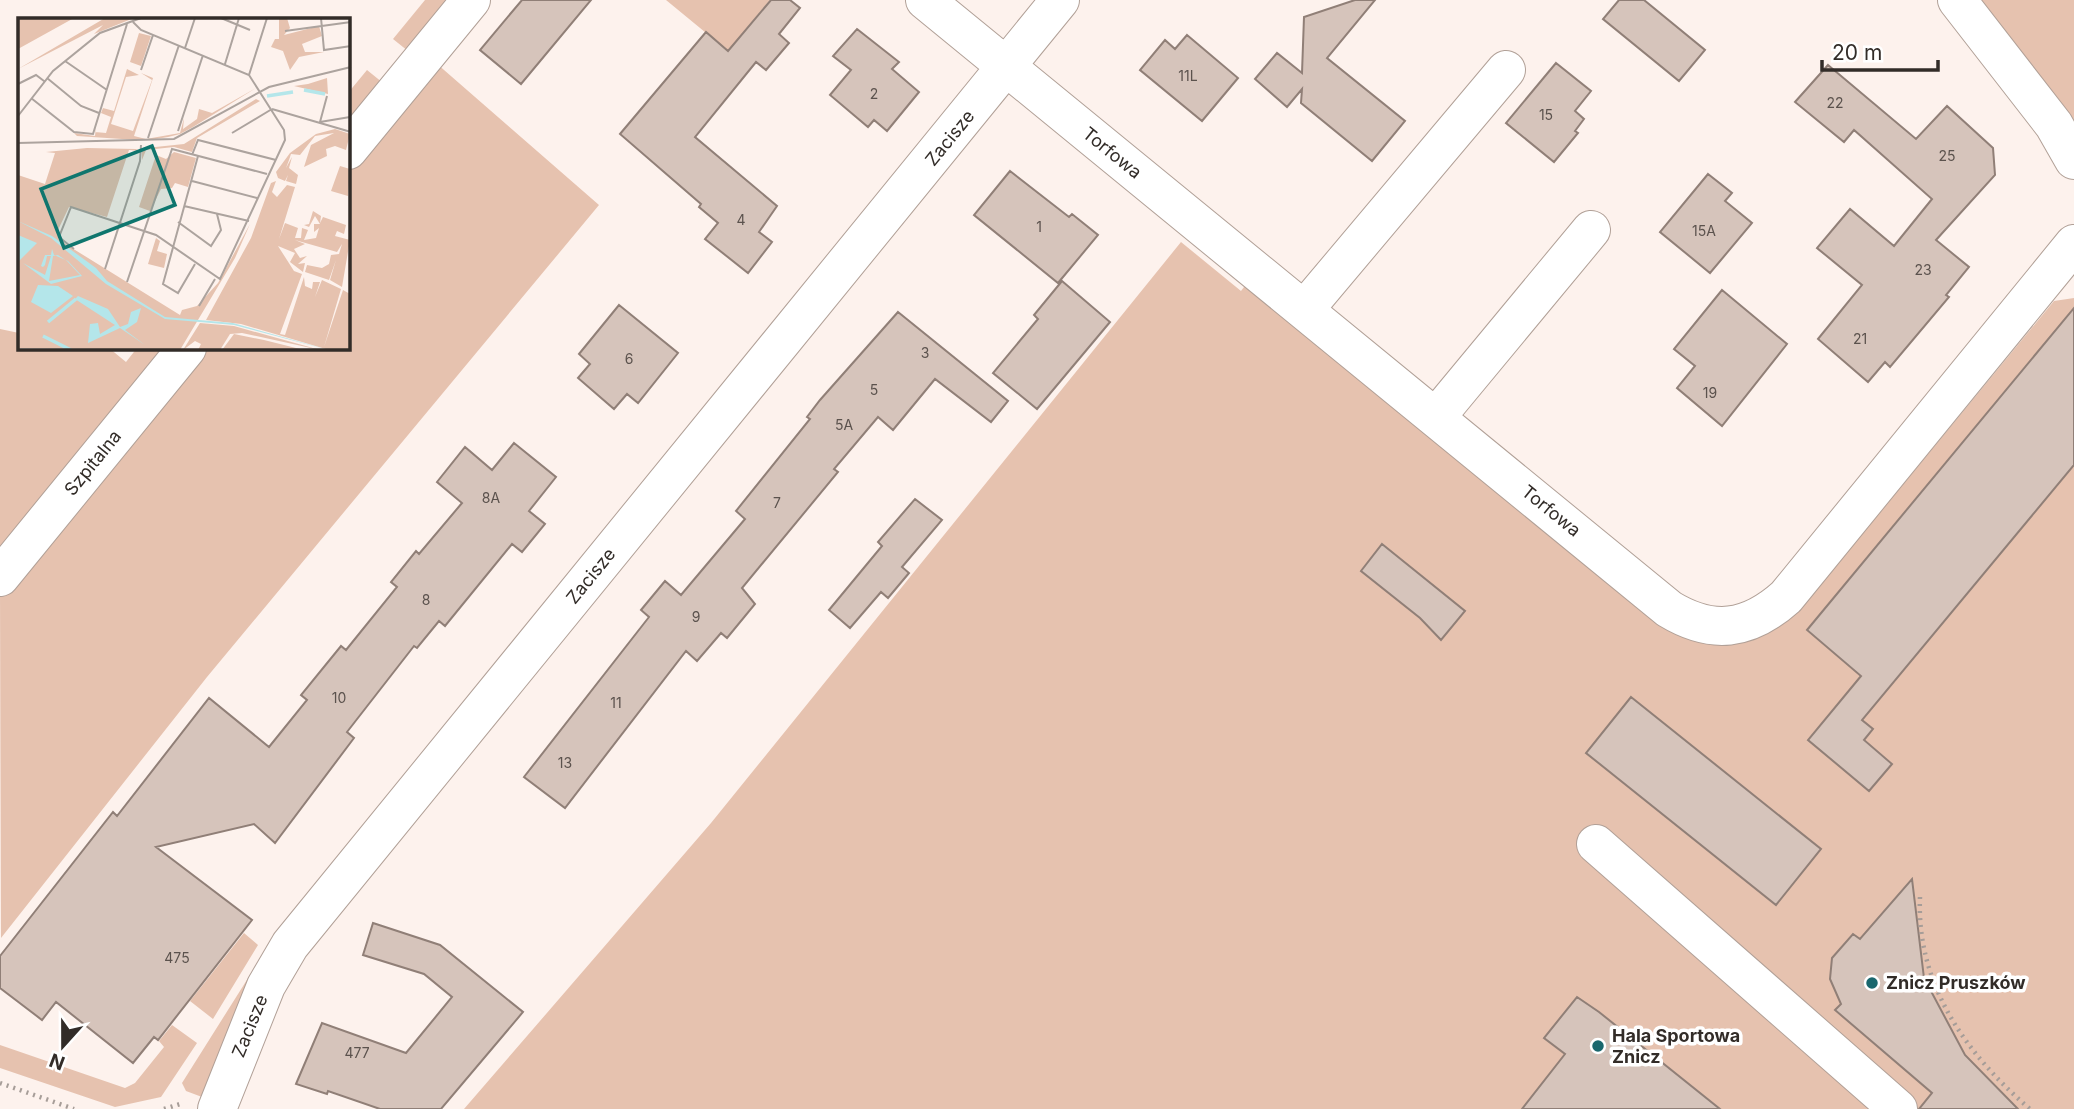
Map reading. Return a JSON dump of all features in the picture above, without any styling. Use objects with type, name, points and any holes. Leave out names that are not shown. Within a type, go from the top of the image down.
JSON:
[{"type":"street","points":[[350,148],[471,0]]},
{"type":"street","name":"Torfowa","points":[[925,0],[1669,609],[1694,623],[1732,626],[1771,610],[1786,597],[2063,259]]},
{"type":"street","points":[[1007,69],[1060,0]]},
{"type":"street","points":[[1957,0],[2054,125],[2074,160]]},
{"type":"street","name":"Zacisze","points":[[217,1109],[266,986],[290,945],[1007,69]]},
{"type":"street","points":[[1304,310],[1506,70]]},
{"type":"street","points":[[1436,417],[1591,230]]},
{"type":"street","name":"Szpitalna","points":[[0,577],[185,350]]},
{"type":"street","points":[[1596,844],[1898,1109]]},
{"type":"path","points":[[1920,897],[1923,939],[1931,971],[1956,1030],[2000,1083],[2030,1109]]},
{"type":"path","points":[[0,1083],[75,1109]]},
{"type":"shaded area","points":[[425,0],[450,0],[408,51],[393,39]]},
{"type":"shaded area","points":[[666,0],[770,0],[728,51]]},
{"type":"shaded area","points":[[1978,0],[2074,0],[2074,122]]},
{"type":"shaded area","points":[[436,63],[599,205],[207,677],[1,938],[0,591],[195,350],[350,350],[350,161]]},
{"type":"shaded area","points":[[367,70],[388,87],[350,134],[350,91]]},
{"type":"shaded area","points":[[1181,242],[1241,291],[1247,283],[1658,619],[1807,601],[2054,301],[2074,298],[2074,1109],[464,1109],[711,823]]},
{"type":"shaded area","points":[[0,329],[18,333],[18,350],[111,350],[126,362],[135,350],[175,350],[0,566]]},
{"type":"shaded area","points":[[244,933],[258,945],[213,1019],[190,1001]]},
{"type":"shaded area","points":[[250,975],[202,1097],[186,1091],[182,1083]]},
{"type":"shaded area","points":[[172,1025],[197,1043],[161,1097],[115,1107],[0,1068],[0,1045],[125,1088],[135,1083],[164,1047],[159,1041]]},
{"type":"building","points":[[522,0],[591,0],[521,84],[480,50]]},
{"type":"building","points":[[771,0],[790,0],[800,8],[779,34],[789,43],[766,70],[756,62],[695,137],[777,206],[759,232],[772,242],[748,273],[705,239],[718,223],[699,207],[701,204],[620,134],[706,32],[728,51]]},
{"type":"building","points":[[1355,0],[1375,0],[1327,58],[1405,121],[1372,161],[1301,103],[1302,89],[1287,107],[1255,79],[1277,53],[1302,73],[1304,17]]},
{"type":"building","points":[[1619,0],[1644,0],[1705,50],[1679,81],[1603,19]]},
{"type":"building","points":[[857,29],[899,62],[892,69],[919,92],[887,131],[874,120],[868,127],[830,95],[851,70],[833,56]]},
{"type":"building","points":[[1187,35],[1238,78],[1202,121],[1140,70],[1165,40],[1175,49]]},
{"type":"building","points":[[1556,63],[1591,91],[1575,111],[1584,119],[1575,131],[1578,133],[1554,162],[1506,123]]},
{"type":"building","points":[[1828,65],[1916,139],[1947,106],[1993,148],[1995,175],[1936,240],[1969,267],[1946,295],[1949,297],[1890,367],[1885,362],[1868,382],[1818,339],[1862,285],[1817,248],[1850,209],[1894,246],[1932,199],[1854,130],[1844,142],[1795,102]]},
{"type":"building","points":[[1010,171],[1069,217],[1072,214],[1098,235],[1058,283],[974,215]]},
{"type":"building","points":[[1708,174],[1732,193],[1725,201],[1752,223],[1710,273],[1660,232]]},
{"type":"building","points":[[1062,281],[1110,322],[1037,409],[993,373],[1038,319],[1034,315]]},
{"type":"building","points":[[1722,290],[1787,344],[1722,426],[1677,388],[1695,366],[1674,349]]},
{"type":"building","points":[[619,305],[678,353],[638,403],[627,394],[614,409],[578,378],[590,364],[579,354]]},
{"type":"building","points":[[2074,308],[2074,465],[1862,720],[1873,729],[1864,740],[1892,764],[1869,791],[1808,740],[1861,676],[1807,630]]},
{"type":"building","points":[[898,312],[1008,401],[991,422],[935,379],[893,430],[878,417],[834,469],[838,472],[742,588],[755,604],[727,638],[721,633],[697,661],[686,651],[565,808],[524,777],[649,617],[641,610],[665,581],[681,595],[745,519],[736,511],[810,419],[807,417],[820,400]]},
{"type":"building","points":[[514,443],[556,477],[529,511],[545,524],[522,552],[512,544],[445,626],[439,621],[417,648],[414,646],[347,732],[354,738],[275,843],[254,824],[156,847],[252,920],[158,1040],[154,1037],[133,1063],[56,1002],[42,1020],[0,988],[0,956],[113,812],[117,816],[209,698],[269,747],[307,700],[301,695],[341,646],[346,650],[397,587],[391,582],[416,551],[419,554],[462,503],[437,482],[465,447],[492,470]]},
{"type":"building","points":[[915,499],[942,520],[902,567],[909,573],[888,598],[881,592],[850,628],[829,610],[882,546],[878,542]]},
{"type":"building","points":[[1382,544],[1465,611],[1441,640],[1420,618],[1361,571]]},
{"type":"building","points":[[1631,697],[1821,849],[1776,905],[1586,753]]},
{"type":"building","name":"Znicz Pruszków","points":[[1912,879],[1924,978],[1965,1055],[2018,1109],[1919,1109],[1932,1093],[1835,1010],[1841,1004],[1830,979],[1832,958],[1853,934],[1860,939]]},
{"type":"building","points":[[373,923],[440,945],[523,1012],[441,1109],[380,1109],[328,1091],[327,1094],[296,1084],[322,1023],[406,1053],[452,997],[424,974],[363,955]]},
{"type":"building","name":"Hala Sportowa Znicz","points":[[1577,997],[1720,1109],[1522,1109],[1565,1054],[1544,1038]]},
{"type":"place","name":"Znicz Pruszków","points":[[1872,983]]},
{"type":"place","name":"Hala Sportowa Znicz","points":[[1598,1046]]}]
